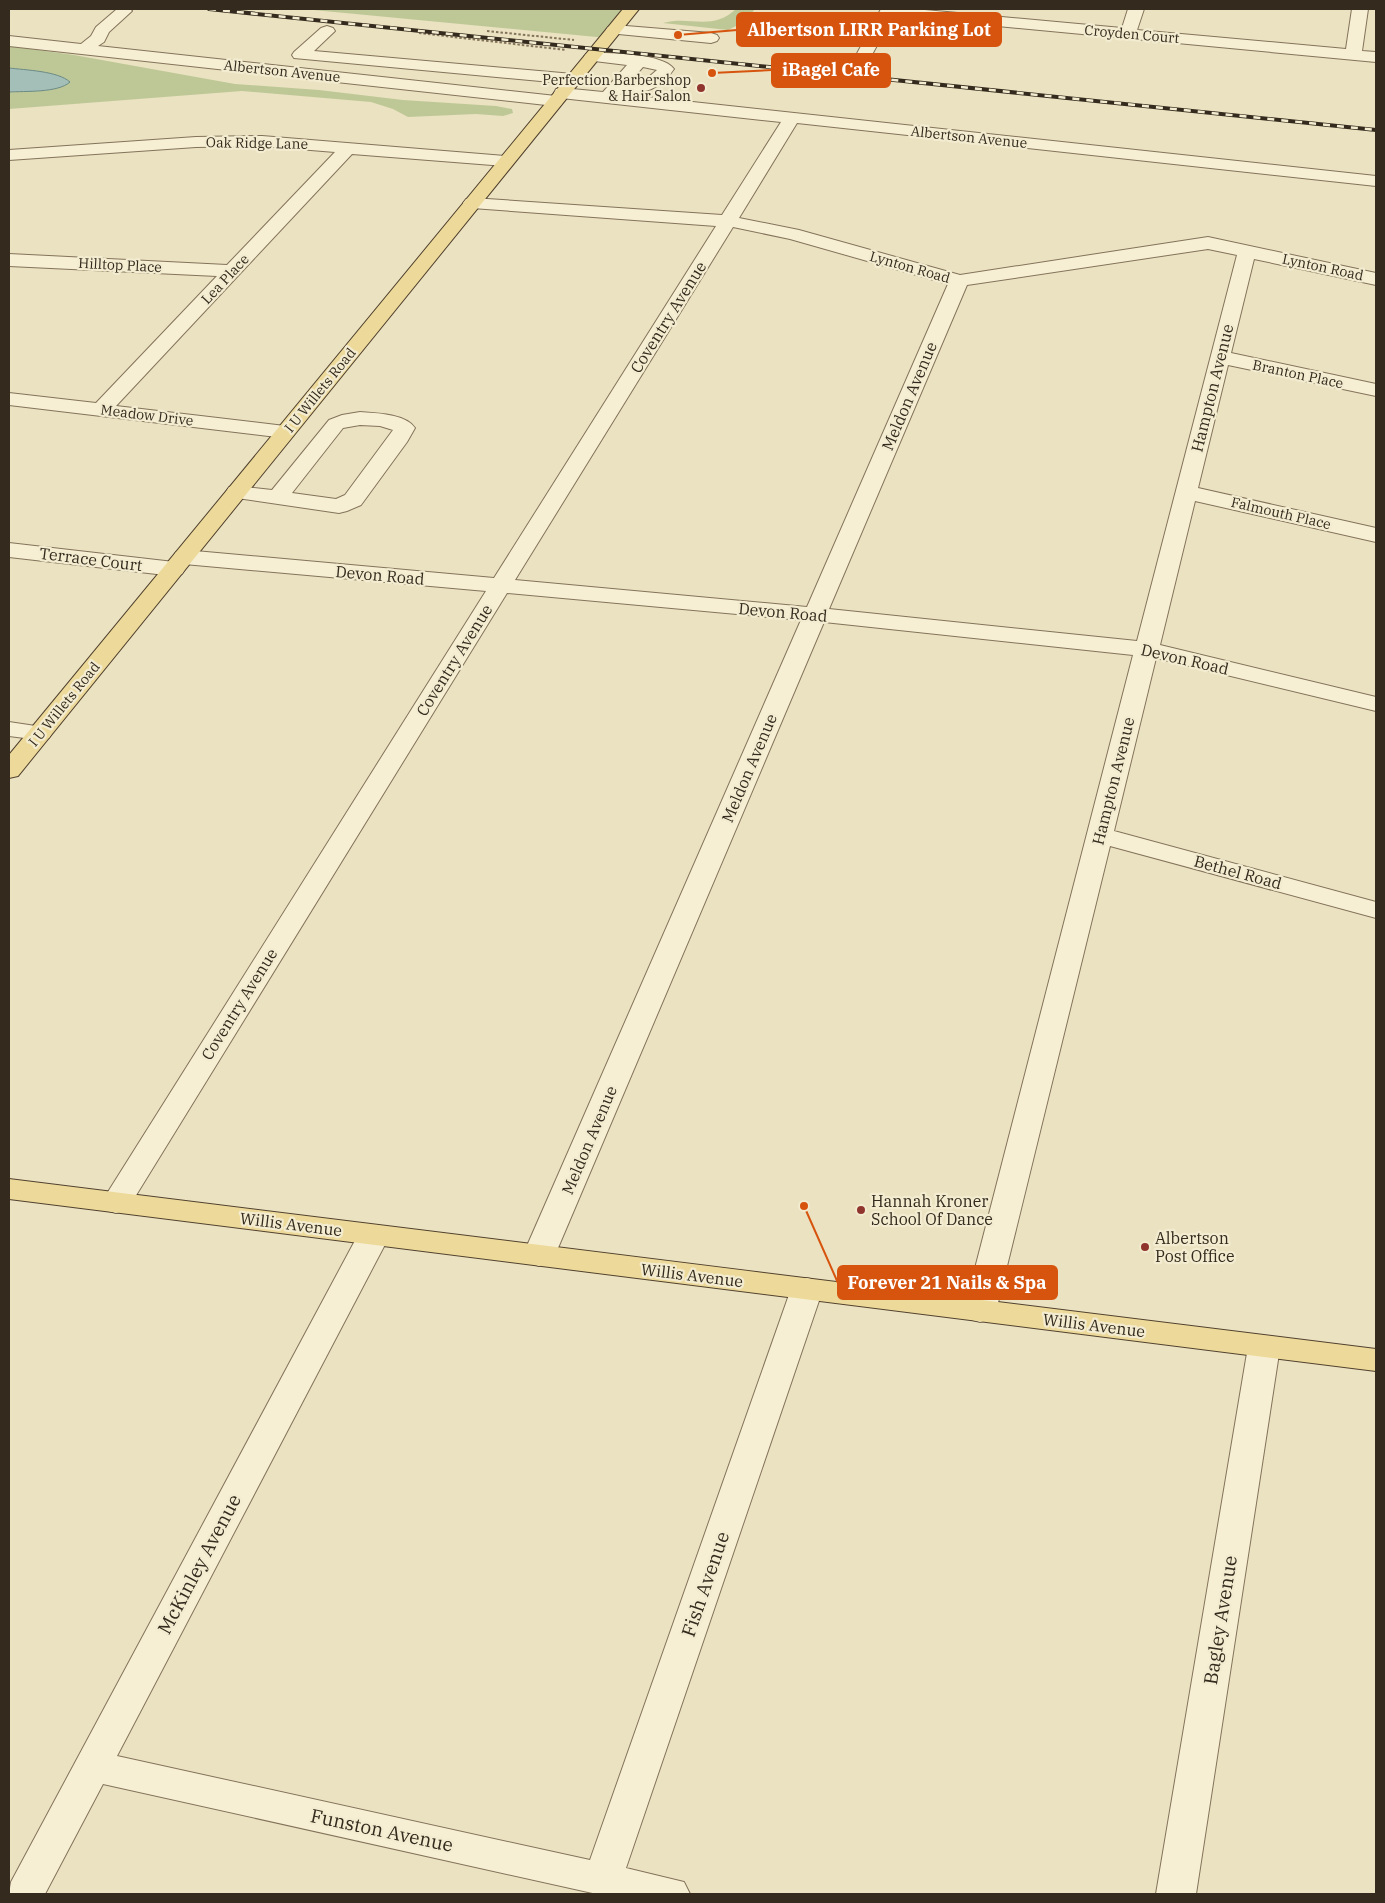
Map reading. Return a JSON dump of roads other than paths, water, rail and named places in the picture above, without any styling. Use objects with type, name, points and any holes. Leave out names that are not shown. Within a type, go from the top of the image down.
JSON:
[{"type":"main road","name":"I U Willets Road","points":[[9,771],[631,9]]},
{"type":"main road","name":"Willis Avenue","points":[[9,1189],[1376,1360]]},
{"type":"street","points":[[1128,33],[1136,9]]},
{"type":"street","points":[[1353,55],[1360,9]]},
{"type":"street","points":[[862,59],[888,10]]},
{"type":"street","name":"Croyden Court","points":[[888,10],[1376,57]]},
{"type":"street","points":[[84,49],[98,39],[102,30],[124,11]]},
{"type":"street","points":[[614,30],[712,38]]},
{"type":"street","points":[[327,32],[300,55],[563,91]]},
{"type":"street","name":"Albertson Avenue","points":[[9,41],[250,68],[611,93],[792,118],[1376,181]]},
{"type":"street","points":[[250,68],[264,54]]},
{"type":"street","points":[[592,57],[639,62],[663,66],[666,69],[652,86],[611,93]]},
{"type":"street","points":[[611,93],[639,62]]},
{"type":"street","name":"Coventry Avenue","points":[[116,1203],[792,118]]},
{"type":"street","name":"Oak Ridge Lane","points":[[9,156],[235,141],[288,142],[505,161]]},
{"type":"street","name":"Lea Place","points":[[101,410],[349,147]]},
{"type":"street","name":"Lynton Road","points":[[472,203],[728,221],[793,234],[959,280],[1208,243],[1376,279]]},
{"type":"street","name":"Hampton Avenue","points":[[980,1311],[1247,251]]},
{"type":"street","name":"Hilltop Place","points":[[9,260],[232,272]]},
{"type":"street","name":"Meldon Avenue","points":[[539,1256],[959,280]]},
{"type":"street","name":"Branton Place","points":[[1220,357],[1376,390]]},
{"type":"street","name":"Meadow Drive","points":[[9,399],[285,432]]},
{"type":"street","points":[[237,492],[277,498],[339,506],[345,504],[353,500],[400,438],[405,428],[386,422],[350,418],[342,420],[336,424],[277,498]]},
{"type":"street","name":"Falmouth Place","points":[[1186,492],[1376,535]]},
{"type":"street","name":"Terrace Court","points":[[9,550],[179,563]]},
{"type":"street","name":"Devon Road","points":[[179,563],[500,586],[815,615],[1147,649],[1376,704]]},
{"type":"street","points":[[9,729],[40,734]]},
{"type":"street","name":"Bethel Road","points":[[1100,835],[1376,910]]},
{"type":"street","name":"McKinley Avenue","points":[[25,1894],[374,1235]]},
{"type":"street","name":"Fish Avenue","points":[[603,1879],[807,1289]]},
{"type":"street","name":"Bagley Avenue","points":[[1176,1894],[1264,1347]]},
{"type":"street","name":"Funston Avenue","points":[[93,1766],[670,1894]]},
{"type":"water","points":[[9,68],[50,73],[65,78],[70,82],[65,86],[50,90],[9,92]]},
{"type":"railway","points":[[209,9],[1376,130]]},
{"type":"place","name":"Albertson LIRR Parking Lot","points":[[678,35]]},
{"type":"place","name":"iBagel Cafe","points":[[712,73]]},
{"type":"place","name":"Perfection Barbershop & Hair Salon","points":[[701,88]]},
{"type":"place","name":"Forever 21 Nails & Spa","points":[[804,1206]]},
{"type":"place","name":"Hannah Kroner School Of Dance","points":[[861,1210]]},
{"type":"place","name":"Albertson Post Office","points":[[1145,1247]]}]
